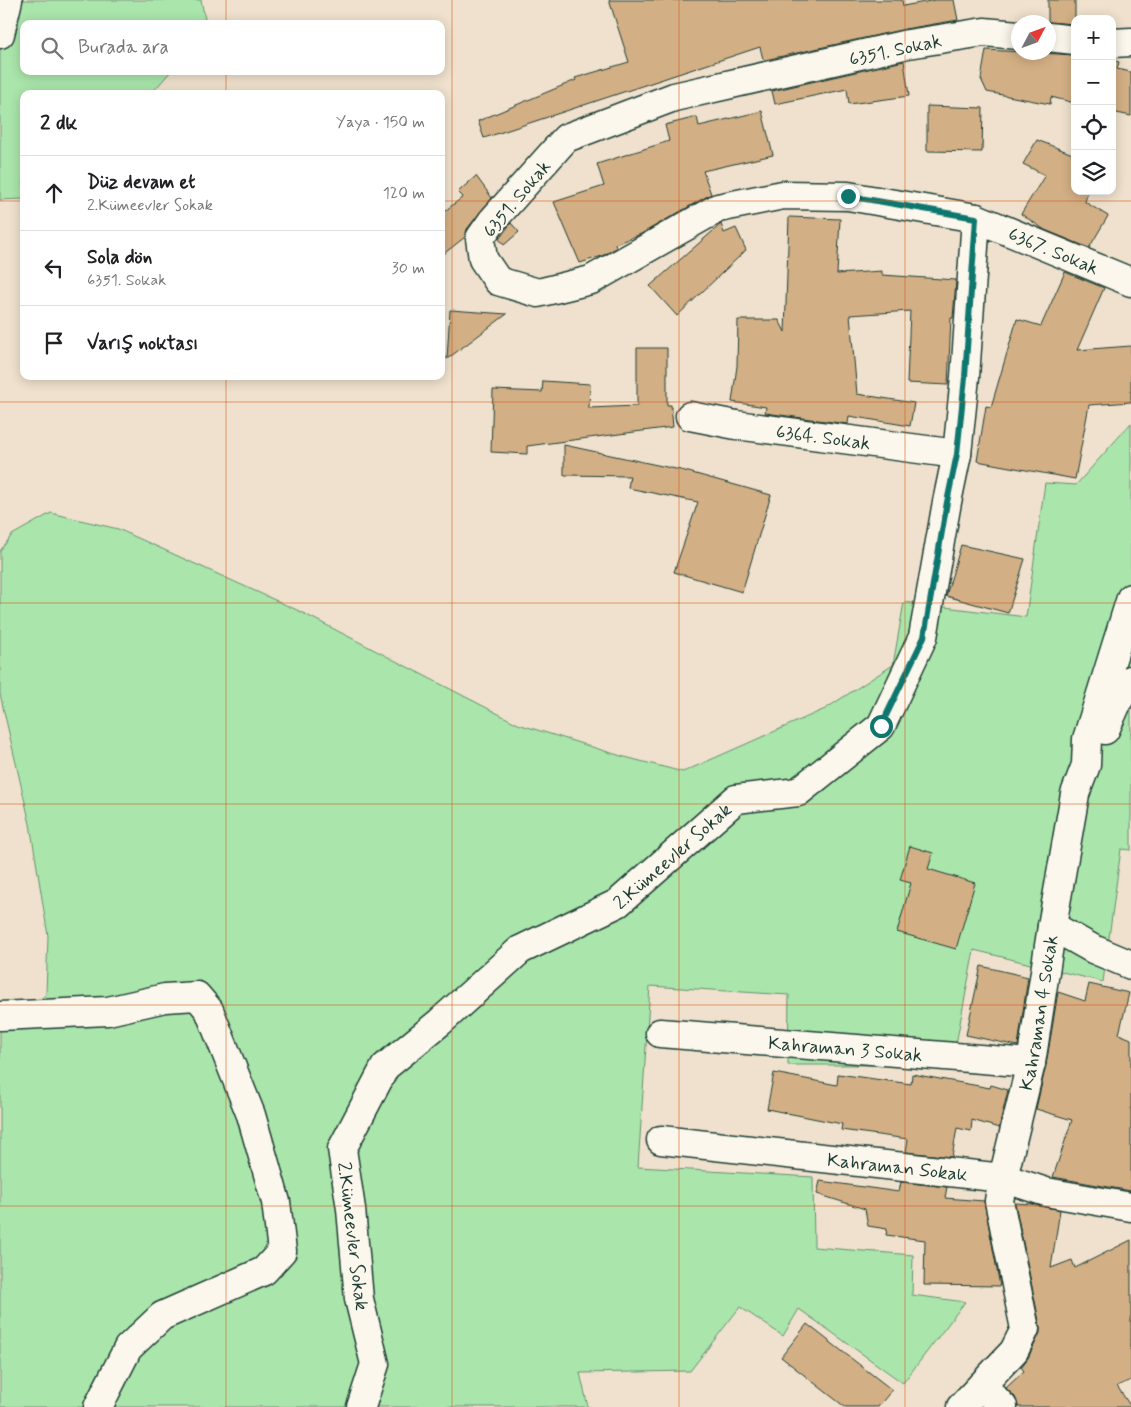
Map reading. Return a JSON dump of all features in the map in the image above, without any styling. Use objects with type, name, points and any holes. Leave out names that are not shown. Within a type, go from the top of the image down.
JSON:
[{"type":"street","points":[[0,34],[8,0]]},
{"type":"street","name":"6351. Sokak","points":[[976,218],[848,196],[783,195],[718,208],[591,280],[538,294],[498,281],[483,259],[480,238],[492,221],[566,138],[674,96],[908,44],[984,32],[1011,34]]},
{"type":"street","points":[[1056,38],[1071,40]]},
{"type":"street","points":[[1116,43],[1131,42]]},
{"type":"street","name":"6367. Sokak","points":[[976,218],[1131,282]]},
{"type":"street","name":"2.Kümeevler Sokak","points":[[361,1407],[375,1364],[359,1299],[351,1209],[342,1149],[385,1067],[440,1022],[520,950],[618,903],[736,799],[798,792],[881,726],[924,637],[957,454],[965,377],[976,218]]},
{"type":"street","name":"6364. Sokak","points":[[690,416],[736,425],[957,454]]},
{"type":"street","name":"Kahraman 4 Sokak","points":[[961,1407],[1014,1352],[1025,1329],[999,1201],[1032,1063],[1052,926],[1075,794],[1086,765],[1087,739],[1131,598]]},
{"type":"street","points":[[1075,794],[1118,702],[1131,680]]},
{"type":"street","points":[[1052,926],[1093,949],[1131,965]]},
{"type":"street","points":[[0,1016],[108,1011],[165,998],[196,996],[209,1010],[247,1106],[276,1202],[282,1251],[264,1271],[162,1316],[128,1348],[98,1407]]},
{"type":"street","name":"Kahraman 3 Sokak","points":[[660,1033],[1032,1063]]},
{"type":"street","name":"Kahraman Sokak","points":[[661,1140],[1003,1178],[1046,1192],[1131,1207]]},
{"type":"street","points":[[982,1385],[1003,1407]]},
{"type":"green space","points":[[0,0],[201,0],[205,20],[20,20],[20,75],[168,75],[154,90],[20,90],[20,199],[0,200]]},
{"type":"green space","points":[[1131,423],[1131,850],[1121,849],[1103,982],[974,950],[952,1065],[788,1065],[789,995],[650,986],[638,1167],[813,1177],[814,1247],[913,1255],[912,1295],[965,1302],[903,1383],[799,1309],[783,1336],[740,1307],[690,1371],[580,1373],[588,1407],[0,1407],[0,1027],[15,1025],[46,994],[48,936],[30,824],[0,694],[0,551],[12,535],[51,513],[118,529],[297,610],[518,724],[621,756],[683,772],[825,709],[893,665],[904,602],[1026,617],[1045,483],[1076,485]]},
{"type":"building","points":[[609,0],[902,0],[903,6],[936,0],[954,0],[958,20],[905,29],[765,60],[763,59],[760,47],[484,138],[478,121],[576,80],[575,78],[629,62]]},
{"type":"building","points":[[1048,0],[1075,0],[1075,15],[1071,15],[1071,24],[1056,23],[1056,15],[1048,15]]},
{"type":"building","points":[[986,50],[1011,51],[1011,60],[1056,60],[1056,54],[1071,55],[1071,102],[1051,97],[1050,104],[987,92],[981,79]]},
{"type":"building","points":[[904,61],[909,96],[849,104],[847,89],[775,104],[772,91]]},
{"type":"building","points":[[1116,61],[1119,62],[1117,69],[1131,72],[1131,116],[1116,113]]},
{"type":"building","points":[[927,106],[983,108],[982,152],[927,151]]},
{"type":"building","points":[[762,111],[773,155],[703,171],[711,194],[641,234],[615,244],[616,248],[602,256],[580,263],[554,202],[604,186],[597,164],[669,141],[665,125],[697,117],[699,126]]},
{"type":"building","points":[[1037,140],[1071,153],[1071,195],[1087,195],[1085,202],[1108,216],[1089,248],[1045,230],[1021,214],[1045,175],[1023,164]]},
{"type":"building","points":[[476,176],[492,198],[467,229],[465,237],[445,253],[445,211],[463,197],[458,192]]},
{"type":"building","points":[[789,217],[840,219],[837,274],[882,271],[882,275],[956,280],[953,318],[951,318],[948,385],[907,383],[910,311],[850,315],[857,394],[914,403],[910,426],[849,416],[848,424],[765,413],[766,407],[732,402],[737,366],[738,320],[779,320],[785,332]]},
{"type":"building","points":[[511,223],[519,232],[504,245],[499,239]]},
{"type":"building","points":[[721,224],[724,233],[736,228],[746,250],[677,316],[650,286]]},
{"type":"building","points":[[1065,272],[1104,288],[1077,350],[1131,346],[1131,402],[1089,405],[1075,479],[977,461],[986,406],[991,407],[1017,319],[1041,326]]},
{"type":"building","points":[[450,310],[507,314],[447,359]]},
{"type":"building","points":[[637,348],[667,348],[667,405],[671,405],[673,427],[527,446],[527,454],[491,452],[493,390],[542,392],[543,381],[590,384],[589,408],[637,406]]},
{"type":"building","points":[[564,445],[685,471],[771,495],[742,592],[674,572],[698,502],[628,488],[630,476],[564,475]]},
{"type":"building","points":[[961,545],[1025,559],[1008,613],[946,596]]},
{"type":"building","points":[[910,846],[933,853],[928,869],[975,883],[956,949],[897,932],[911,883],[900,880]]},
{"type":"building","points":[[981,966],[1028,977],[1018,1046],[966,1035]]},
{"type":"building","points":[[1089,984],[1129,993],[1119,1034],[1131,1039],[1131,1191],[1053,1177],[1072,1120],[1036,1109],[1046,1065],[1058,992],[1085,1001]]},
{"type":"building","points":[[774,1073],[837,1085],[838,1074],[911,1084],[912,1074],[990,1088],[991,1085],[1008,1090],[999,1128],[972,1120],[971,1131],[957,1128],[952,1157],[906,1152],[908,1139],[841,1130],[842,1124],[767,1109]]},
{"type":"building","points":[[820,1181],[899,1192],[901,1182],[947,1187],[945,1198],[984,1201],[1000,1286],[924,1285],[925,1240],[886,1235],[887,1229],[868,1226],[865,1209],[817,1194]]},
{"type":"building","points":[[1015,1203],[1060,1210],[1051,1268],[1072,1260],[1075,1268],[1131,1240],[1131,1380],[1117,1386],[1131,1407],[1018,1407],[1015,1397],[1006,1388],[1024,1371],[1021,1367],[1028,1358],[1040,1333]]},
{"type":"building","points":[[807,1324],[892,1390],[878,1407],[845,1407],[781,1357]]},
{"type":"route","points":[[848,196],[976,218],[965,377],[957,454],[924,637],[881,726]]}]
